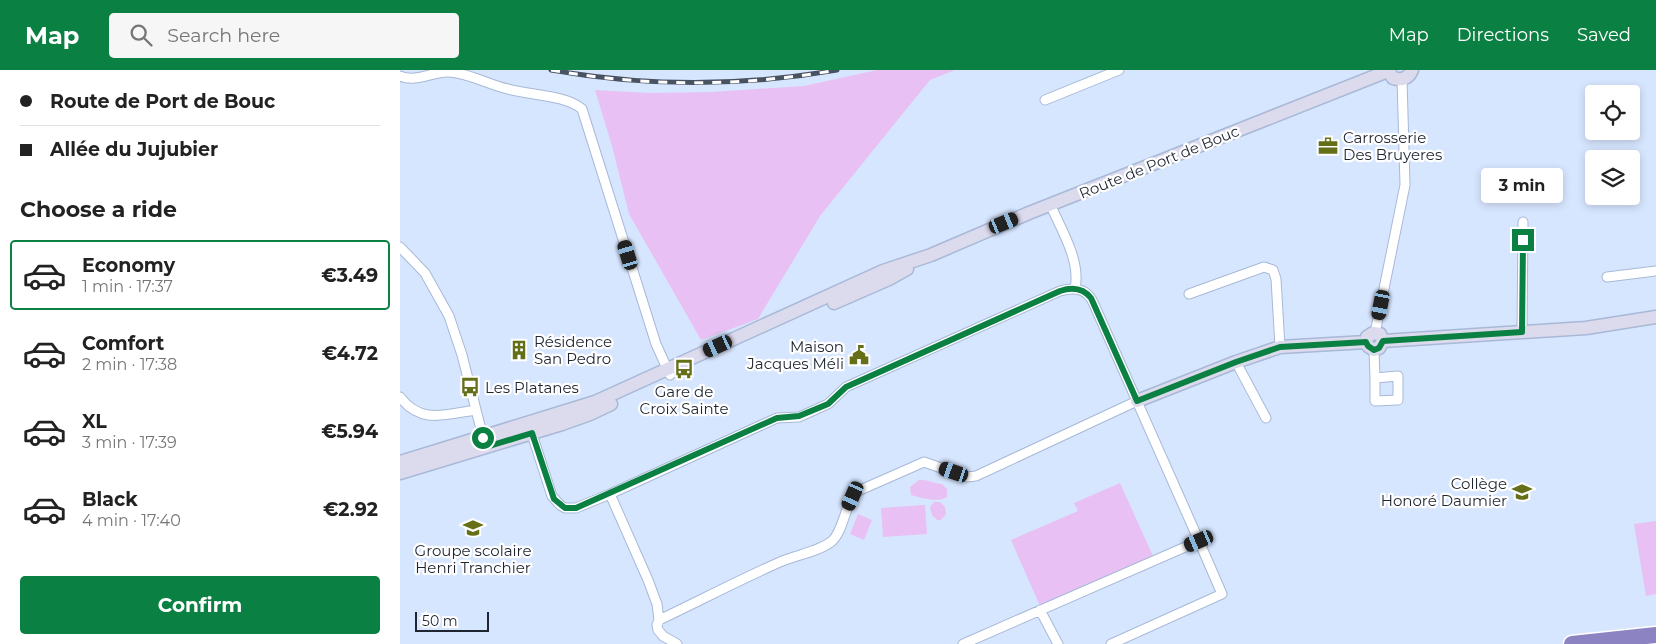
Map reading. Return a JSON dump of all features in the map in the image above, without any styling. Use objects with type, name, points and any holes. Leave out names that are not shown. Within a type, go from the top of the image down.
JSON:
[{"type":"highway","points":[[1572,644],[1656,635]]},
{"type":"main road","points":[[1388,71],[1394,78],[1402,80],[1412,70]]},
{"type":"main road","name":"Route de Port de Bouc","points":[[400,473],[531,428],[590,414],[669,372],[889,279],[931,255],[1050,204],[1388,71]]},
{"type":"main road","points":[[1137,401],[1236,362],[1280,347],[1586,328],[1656,318]]},
{"type":"main road","name":"Route de Port de Bouc","points":[[400,462],[484,443]]},
{"type":"street","points":[[1045,100],[1119,70]]},
{"type":"street","points":[[400,76],[413,79],[442,72],[456,73],[508,89],[569,101],[582,109],[656,344],[669,372]]},
{"type":"street","points":[[1374,378],[1374,341],[1405,184],[1402,80]]},
{"type":"street","points":[[1050,204],[1075,262],[1077,273],[1075,288]]},
{"type":"street","points":[[1522,332],[1523,222]]},
{"type":"street","points":[[400,247],[425,273],[449,316],[462,355],[484,443]]},
{"type":"street","points":[[1190,294],[1264,267],[1273,270],[1276,280],[1280,347]]},
{"type":"street","points":[[1607,277],[1656,271]]},
{"type":"street","points":[[531,428],[552,496],[565,508],[576,508],[777,418],[799,416],[828,404],[846,387],[1060,291],[1075,288],[1085,292],[1091,298],[1222,594],[1112,644]]},
{"type":"street","points":[[1236,362],[1266,418]]},
{"type":"street","points":[[400,397],[410,409],[422,414],[438,415],[476,410]]},
{"type":"street","points":[[659,620],[781,562],[830,543],[835,537],[853,496],[858,490],[924,462],[966,476],[976,476],[1137,401]]},
{"type":"street","points":[[610,494],[657,604],[658,630],[677,644]]},
{"type":"street","points":[[964,644],[1199,541]]},
{"type":"street","points":[[1040,610],[1058,644]]},
{"type":"shaded area","points":[[877,70],[955,70],[930,80],[820,216],[758,319],[701,340],[629,214],[612,146],[595,90],[650,93],[712,92],[804,86]]},
{"type":"shaded area","points":[[919,480],[942,484],[947,489],[947,497],[934,500],[911,495],[910,487]]},
{"type":"shaded area","points":[[1120,483],[1153,556],[1040,606],[1011,540],[1078,511],[1074,503]]},
{"type":"shaded area","points":[[934,502],[940,502],[945,507],[946,514],[941,520],[937,520],[932,515],[930,507]]},
{"type":"shaded area","points":[[925,505],[927,534],[883,537],[881,508]]},
{"type":"shaded area","points":[[858,514],[872,520],[864,540],[850,534]]},
{"type":"shaded area","points":[[1656,521],[1656,594],[1646,596],[1634,524]]},
{"type":"railway","points":[[551,70],[623,80],[694,83],[765,80],[837,70]]},
{"type":"place","name":"Carrosserie Des Bruyeres","points":[[1328,146]]},
{"type":"place","name":"Résidence San Pedro","points":[[519,350]]},
{"type":"place","name":"Maison Jacques Méli","points":[[859,355]]},
{"type":"place","name":"Gare de Croix Sainte","points":[[684,369]]},
{"type":"place","name":"Les Platanes","points":[[470,387]]},
{"type":"place","name":"Collège Honoré Daumier","points":[[1522,492]]},
{"type":"place","name":"Groupe scolaire Henri Tranchier","points":[[473,528]]},
{"type":"route","points":[[483,438],[486,447],[532,433],[552,496],[556,502],[565,508],[576,508],[777,418],[799,416],[828,404],[846,387],[1060,291],[1075,288],[1085,292],[1091,298],[1137,401],[1236,362],[1280,347],[1366,342],[1374,350],[1379,348],[1383,341],[1522,332],[1523,240]]}]
